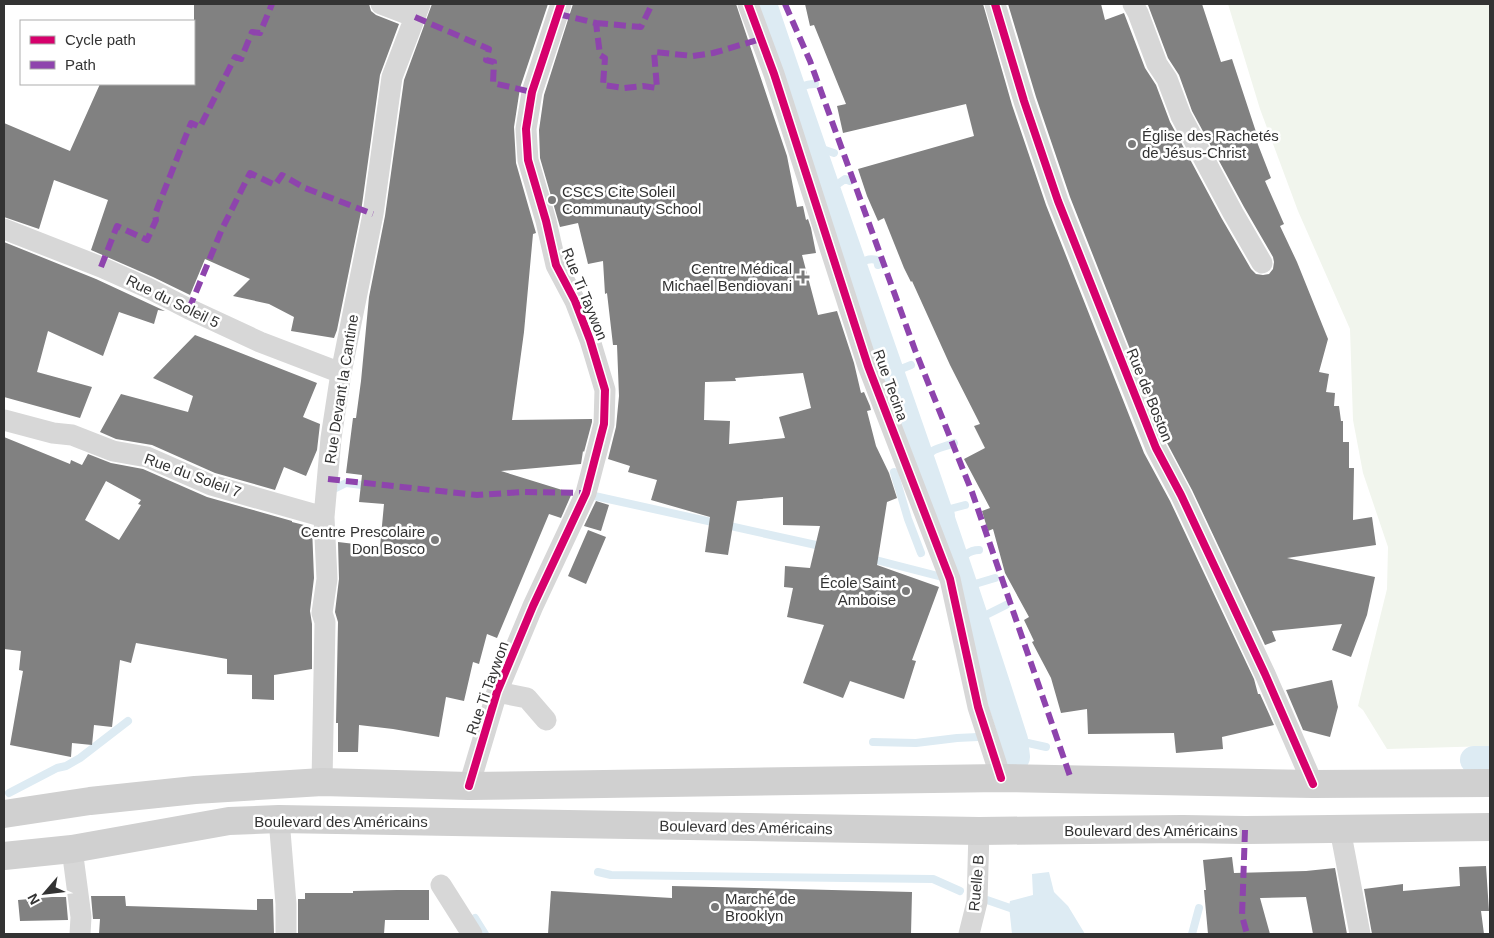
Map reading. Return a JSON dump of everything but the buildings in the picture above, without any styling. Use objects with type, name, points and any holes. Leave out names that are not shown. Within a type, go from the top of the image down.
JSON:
[{"type":"main road","points":[[4,814],[90,801],[195,790],[322,782],[469,786],[1001,778],[1313,784],[1490,783]]},
{"type":"main road","name":"Boulevard des Américains","points":[[4,856],[72,849],[229,821],[279,819],[979,830],[1490,827]]},
{"type":"street","points":[[381,4],[417,10]]},
{"type":"street","name":"Rue Ti Taywon","points":[[469,786],[497,692],[533,606],[586,493],[604,424],[605,390],[576,301],[556,265],[546,221],[528,160],[526,129],[532,92],[561,4]]},
{"type":"street","name":"Rue Tecina","points":[[748,4],[774,74],[868,366],[950,579],[978,707],[1001,778]]},
{"type":"street","name":"Rue de Boston","points":[[995,4],[1024,102],[1058,201],[1156,448],[1181,495],[1261,665],[1313,784]]},
{"type":"street","points":[[1133,4],[1157,64],[1167,79],[1181,116],[1262,263]]},
{"type":"street","name":"Rue Devant la Cantine","points":[[322,782],[325,622],[322,613],[327,579],[324,517],[331,438],[341,373],[373,214],[392,77],[417,10]]},
{"type":"street","name":"Rue du Soleil 5","points":[[4,229],[101,267],[260,342],[341,373]]},
{"type":"street","name":"Rue du Soleil 7","points":[[4,420],[52,434],[72,435],[113,451],[147,457],[211,485],[324,517]]},
{"type":"street","points":[[497,692],[527,698],[546,720]]},
{"type":"street","points":[[279,819],[286,904],[286,934]]},
{"type":"street","points":[[1340,829],[1360,934]]},
{"type":"street","name":"Ruelle B","points":[[969,934],[977,902],[979,830]]},
{"type":"street","points":[[72,849],[81,918],[80,934]]},
{"type":"street","points":[[441,885],[472,934]]},
{"type":"shaded area","points":[[1228,4],[1490,4],[1490,746],[1387,749],[1363,710],[1358,706],[1387,589],[1388,547],[1363,473],[1353,420],[1350,329],[1298,211],[1260,109]]},
{"type":"shaded area","points":[[1049,872],[1054,892],[1068,906],[1085,934],[1012,934],[1010,901],[1033,895],[1032,874]]},
{"type":"waterway","points":[[763,4],[953,555],[1014,740],[1016,757]]},
{"type":"waterway","points":[[793,95],[802,86],[815,84]]},
{"type":"waterway","points":[[815,159],[825,150],[834,153]]},
{"type":"waterway","points":[[829,201],[835,186],[845,179],[850,181]]},
{"type":"waterway","points":[[856,275],[865,261],[877,260],[878,265]]},
{"type":"waterway","points":[[894,383],[901,369],[911,365]]},
{"type":"waterway","points":[[923,465],[929,454],[933,451],[954,443]]},
{"type":"waterway","points":[[894,472],[908,519],[921,553]]},
{"type":"waterway","points":[[336,488],[346,483],[370,486]]},
{"type":"waterway","points":[[590,495],[825,547]]},
{"type":"waterway","points":[[923,505],[936,502]]},
{"type":"waterway","points":[[945,530],[951,516],[950,509],[965,505]]},
{"type":"waterway","points":[[958,565],[966,554],[979,550]]},
{"type":"waterway","points":[[868,558],[946,578]]},
{"type":"waterway","points":[[967,591],[975,584],[995,578]]},
{"type":"waterway","points":[[957,591],[971,603]]},
{"type":"waterway","points":[[977,624],[986,615],[1006,605]]},
{"type":"waterway","points":[[9,793],[80,758],[128,721]]},
{"type":"waterway","points":[[873,742],[916,743],[978,737]]},
{"type":"waterway","points":[[996,739],[1014,740],[1046,747]]},
{"type":"waterway","points":[[1474,760],[1490,760]]},
{"type":"waterway","points":[[598,872],[611,875],[933,879],[960,891]]},
{"type":"waterway","points":[[987,900],[1016,910]]},
{"type":"waterway","points":[[1192,934],[1199,908]]},
{"type":"waterway","points":[[475,918],[485,934]]},
{"type":"marked path","points":[[101,267],[117,226],[147,240],[191,123],[200,127],[235,57],[241,59],[252,32],[260,33],[272,4]]},
{"type":"marked path","points":[[596,23],[641,27],[652,4]]},
{"type":"marked path","points":[[785,4],[810,61],[915,350],[972,492],[1071,779]]},
{"type":"marked path","points":[[558,14],[596,23],[600,55],[605,58],[603,85],[624,88],[643,86],[657,88],[654,52],[693,56],[713,53],[761,39]]},
{"type":"marked path","points":[[415,17],[489,49],[486,60],[494,62],[493,83],[532,92]]},
{"type":"marked path","points":[[189,309],[222,229],[250,173],[275,185],[282,175],[305,188],[373,214]]},
{"type":"marked path","points":[[328,479],[477,495],[523,492],[586,493]]},
{"type":"marked path","points":[[1245,830],[1242,916],[1247,934]]},
{"type":"cycle path","points":[[469,786],[497,692],[533,606],[586,493],[604,424],[605,390],[590,340],[575,301],[556,265],[546,221],[528,160],[526,129],[532,92],[561,4]]},
{"type":"cycle path","points":[[748,4],[774,74],[868,366],[950,579],[978,707],[1001,778]]},
{"type":"cycle path","points":[[995,4],[1024,101],[1058,201],[1156,448],[1181,495],[1265,674],[1313,784]]},
{"type":"place","name":"Église des Rachetés de Jésus-Christ","points":[[1132,144]]},
{"type":"place","name":"CSCS Cite Soleil Communauty School","points":[[552,200]]},
{"type":"place","name":"Centre Médical Michael Bendiovani","points":[[803,277]]},
{"type":"place","name":"Centre Prescolaire Don Bosco","points":[[435,540]]},
{"type":"place","name":"École Saint Amboise","points":[[906,591]]},
{"type":"place","name":"Marché de Brooklyn","points":[[715,907]]}]
